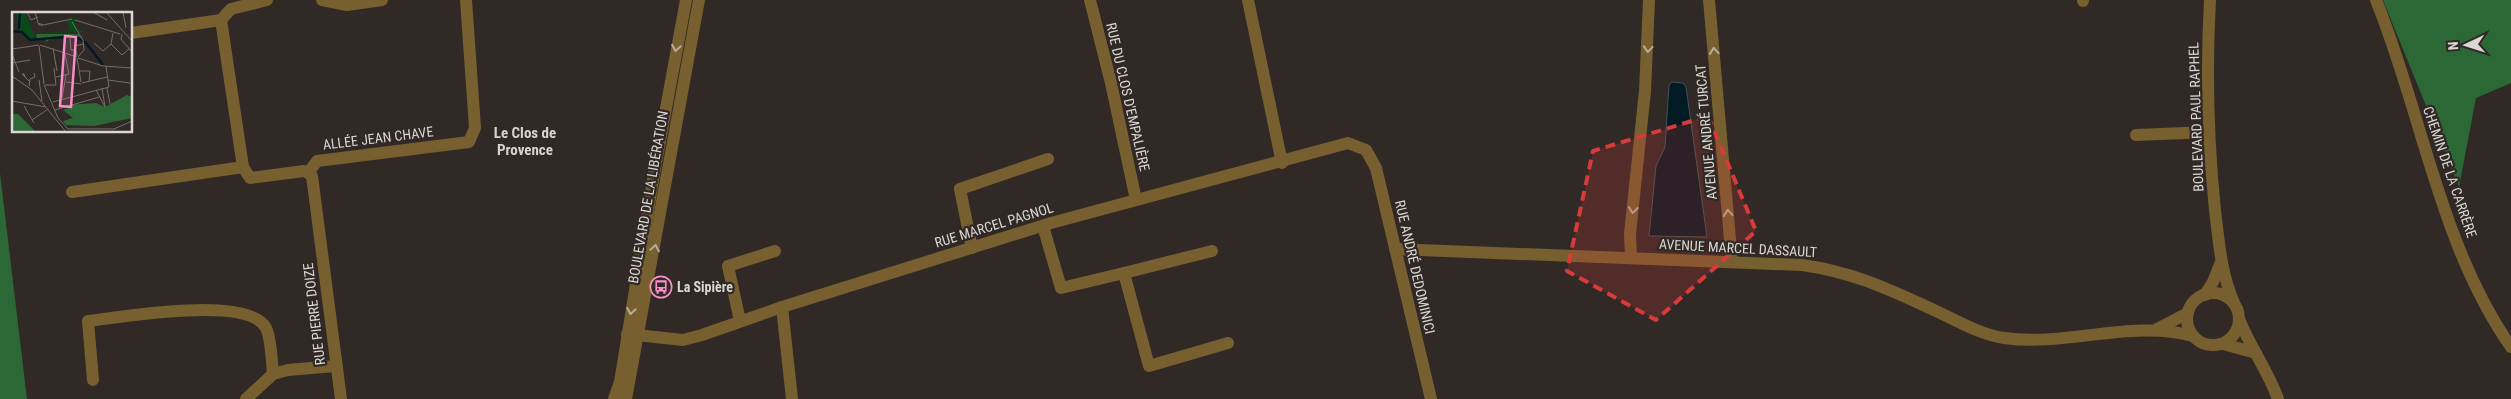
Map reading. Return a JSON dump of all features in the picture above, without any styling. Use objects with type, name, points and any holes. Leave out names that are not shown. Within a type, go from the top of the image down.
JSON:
[{"type":"street","points":[[132,33],[221,20],[231,9],[267,0]]},
{"type":"street","points":[[322,0],[347,5],[382,0]]},
{"type":"street","name":"ALLÉE JEAN CHAVE","points":[[308,173],[317,161],[469,142],[475,128],[466,0]]},
{"type":"street","name":"BOULEVARD DE LA LIBÉRATION","points":[[626,399],[633,335],[686,0]]},
{"type":"street","name":"BOULEVARD DE LA LIBÉRATION","points":[[614,399],[633,335],[699,0]]},
{"type":"street","name":"RUE DU CLOS D'EMPALIÈRE","points":[[1090,0],[1111,83],[1136,200]]},
{"type":"street","points":[[1248,0],[1282,163]]},
{"type":"street","points":[[1630,257],[1630,234],[1646,73],[1649,0]]},
{"type":"street","name":"AVENUE ANDRÉ TURCAT","points":[[1709,0],[1732,262]]},
{"type":"street","name":"BOULEVARD PAUL RAPHEL","points":[[2210,0],[2209,132],[2221,262],[2234,304]]},
{"type":"street","name":"CHEMIN DE LA CARRÈRE","points":[[2376,0],[2434,180],[2478,291],[2511,348]]},
{"type":"street","points":[[221,20],[243,167],[250,178],[304,170],[308,173]]},
{"type":"street","points":[[2136,135],[2209,132]]},
{"type":"street","name":"RUE MARCEL PAGNOL","points":[[633,335],[683,340],[1043,226],[1282,163],[1343,144],[1361,146]]},
{"type":"street","name":"RUE ANDRÉ DEDOMINICI","points":[[1361,146],[1371,155],[1376,168],[1431,399]]},
{"type":"street","points":[[972,248],[960,189],[1048,159]]},
{"type":"street","points":[[72,192],[243,167]]},
{"type":"street","name":"RUE PIERRE DOIZE","points":[[308,173],[312,176],[335,366],[341,399]]},
{"type":"street","points":[[1043,226],[1061,288],[1212,250]]},
{"type":"street","name":"AVENUE MARCEL DASSAULT","points":[[1395,249],[1802,265],[1844,272],[1871,281],[1979,331],[2004,338],[2044,340],[2155,330],[2193,336]]},
{"type":"street","points":[[740,321],[728,266],[774,251]]},
{"type":"street","name":"BOULEVARD PAUL RAPHEL","points":[[2204,295],[2213,282],[2221,262]]},
{"type":"street","points":[[1124,273],[1149,366],[1228,343]]},
{"type":"street","points":[[2256,353],[2223,344],[2207,345],[2193,336],[2187,322],[2188,313],[2197,299],[2204,295],[2221,294],[2234,304],[2245,334],[2256,353],[2278,399]]},
{"type":"street","points":[[782,308],[792,399]]},
{"type":"street","points":[[93,380],[88,321],[158,312],[207,309],[257,318],[267,329],[274,374]]},
{"type":"street","name":"AVENUE MARCEL DASSAULT","points":[[2155,330],[2188,313]]},
{"type":"street","points":[[2223,344],[2235,334],[2239,318]]},
{"type":"street","points":[[246,399],[274,374],[288,370],[335,366]]},
{"type":"highlighted area","points":[[1708,116],[1756,231],[1656,320],[1567,271],[1593,151]]},
{"type":"green space","points":[[2383,0],[2511,0],[2511,83],[2476,98],[2459,187]]},
{"type":"green space","points":[[0,173],[27,399],[0,399]]},
{"type":"water","points":[[1672,82],[1683,83],[1686,87],[1707,237],[1649,236],[1656,166],[1665,147],[1669,85]]},
{"type":"place","name":"La Sipière","points":[[661,287]]},
{"type":"district","name":"Le Clos de Provence","points":[[525,142]]}]
